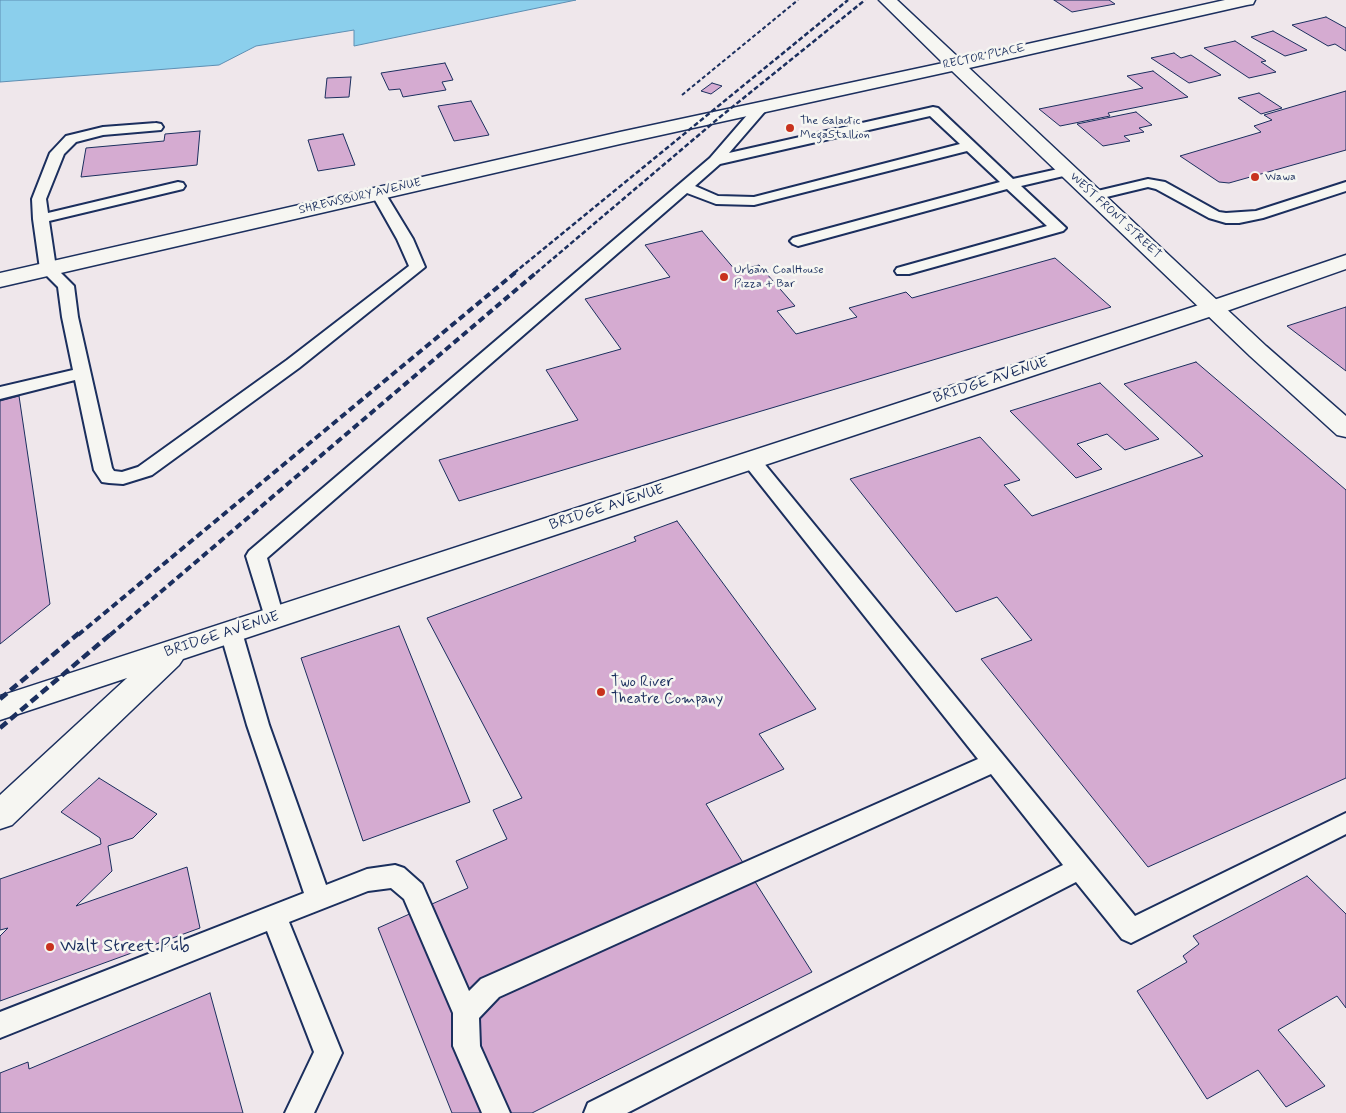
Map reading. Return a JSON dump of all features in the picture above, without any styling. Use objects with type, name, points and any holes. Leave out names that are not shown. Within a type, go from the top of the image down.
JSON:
[{"type":"main road","name":"WEST FRONT STREET","points":[[887,0],[1258,351],[1346,429]]},
{"type":"main road","name":"RECTOR PLACE","points":[[720,117],[1247,0]]},
{"type":"main road","name":"SHREWSBURY AVENUE","points":[[0,280],[620,138],[720,117]]},
{"type":"main road","name":"BRIDGE AVENUE","points":[[0,708],[1213,308],[1346,262]]},
{"type":"main road","points":[[0,815],[176,650]]},
{"type":"lane","points":[[274,618],[256,556],[715,161],[760,108]]},
{"type":"lane","points":[[715,161],[933,111],[1058,228],[903,271]]},
{"type":"lane","points":[[156,127],[103,131],[70,139],[57,153],[39,200],[48,269],[66,286],[70,317],[103,470],[109,477],[123,478],[145,471],[293,364],[417,268],[405,239],[378,193]]},
{"type":"lane","points":[[685,187],[716,200],[754,201],[969,146]]},
{"type":"lane","points":[[798,241],[1010,184],[1067,171]]},
{"type":"lane","points":[[1094,196],[1148,183],[1160,185],[1214,215],[1226,218],[1239,218],[1258,215],[1346,186]]},
{"type":"lane","points":[[41,219],[178,186]]},
{"type":"lane","points":[[0,392],[82,373]]},
{"type":"lane","points":[[751,460],[1131,931],[1346,823]]},
{"type":"lane","points":[[231,632],[258,725],[305,864],[319,899]]},
{"type":"lane","points":[[466,1013],[490,988],[994,762]]},
{"type":"lane","points":[[598,1113],[1080,868]]},
{"type":"lane","points":[[0,1025],[367,880],[395,876],[413,892],[466,1013],[467,1046],[496,1113]]},
{"type":"lane","points":[[274,917],[328,1053],[299,1113]]},
{"type":"path","points":[[682,95],[798,0]]},
{"type":"water","points":[[0,0],[576,0],[354,46],[354,30],[256,46],[219,65],[0,82]]},
{"type":"building","points":[[1054,0],[1109,0],[1115,4],[1072,12]]},
{"type":"building","points":[[1326,17],[1346,28],[1346,51],[1335,44],[1328,46],[1292,25]]},
{"type":"building","points":[[1273,31],[1307,50],[1285,56],[1251,37]]},
{"type":"building","points":[[1235,41],[1266,61],[1261,62],[1276,72],[1249,78],[1204,48]]},
{"type":"building","points":[[1174,53],[1181,58],[1191,55],[1221,75],[1189,83],[1151,58]]},
{"type":"building","points":[[445,63],[453,80],[442,82],[446,90],[403,97],[400,89],[389,90],[381,73]]},
{"type":"building","points":[[1153,71],[1188,97],[1108,113],[1110,116],[1060,126],[1039,109],[1143,88],[1127,76]]},
{"type":"building","points":[[351,77],[349,97],[325,98],[327,78]]},
{"type":"building","points":[[712,83],[722,86],[711,94],[701,91]]},
{"type":"building","points":[[1346,91],[1346,150],[1229,183],[1219,182],[1180,156],[1261,132],[1254,126],[1272,120],[1264,115]]},
{"type":"building","points":[[1259,93],[1282,108],[1261,114],[1238,98]]},
{"type":"building","points":[[471,101],[489,135],[454,141],[438,106]]},
{"type":"building","points":[[1136,112],[1152,125],[1139,128],[1144,132],[1124,136],[1130,141],[1103,146],[1077,124]]},
{"type":"building","points":[[200,131],[197,165],[81,177],[86,148],[164,141],[165,134]]},
{"type":"building","points":[[343,134],[355,165],[318,171],[308,140]]},
{"type":"building","points":[[702,231],[736,271],[759,265],[795,306],[777,311],[796,334],[857,317],[849,308],[906,292],[912,298],[1055,258],[1111,307],[459,501],[439,460],[578,420],[546,370],[621,349],[585,299],[670,277],[645,245]]},
{"type":"building","points":[[1346,307],[1346,371],[1287,326]]},
{"type":"building","points":[[1196,362],[1346,490],[1346,778],[1148,867],[981,659],[1032,640],[997,597],[956,612],[850,479],[980,437],[1020,480],[1004,485],[1032,516],[1203,456],[1124,384]]},
{"type":"building","points":[[1100,383],[1159,439],[1125,450],[1107,434],[1077,444],[1102,469],[1076,478],[1010,411]]},
{"type":"building","points":[[19,396],[50,604],[0,644],[0,401]]},
{"type":"building","points":[[677,521],[816,709],[759,734],[784,769],[706,804],[812,972],[532,1113],[452,1113],[378,928],[468,888],[456,861],[507,839],[493,810],[522,798],[427,618],[636,541],[634,537]]},
{"type":"building","points":[[399,626],[470,802],[363,841],[301,658]]},
{"type":"building","points":[[99,778],[157,814],[133,838],[108,846],[112,871],[76,906],[187,867],[200,928],[0,1001],[0,936],[8,928],[0,930],[0,879],[101,844],[100,838],[61,812]]},
{"type":"building","points":[[1307,876],[1346,914],[1346,1008],[1337,996],[1278,1030],[1325,1086],[1286,1107],[1258,1070],[1207,1099],[1137,991],[1187,962],[1183,956],[1199,944],[1193,936]]},
{"type":"building","points":[[210,993],[243,1113],[0,1113],[0,1073],[28,1062],[29,1069]]},
{"type":"railway","points":[[514,273],[848,0]]},
{"type":"railway","points":[[536,273],[720,117],[865,0]]},
{"type":"railway","points":[[78,635],[516,272]]},
{"type":"railway","points":[[110,635],[537,272]]},
{"type":"railway","points":[[0,699],[79,633]]},
{"type":"railway","points":[[0,728],[112,633]]},
{"type":"place","name":"The Galactic MegaStallion","points":[[790,128]]},
{"type":"place","name":"Wawa","points":[[1255,177]]},
{"type":"place","name":"Urban CoalHouse Pizza + Bar","points":[[724,277]]},
{"type":"place","name":"Two River Theatre Company","points":[[601,692]]},
{"type":"place","name":"Walt Street Pub","points":[[50,947]]}]
